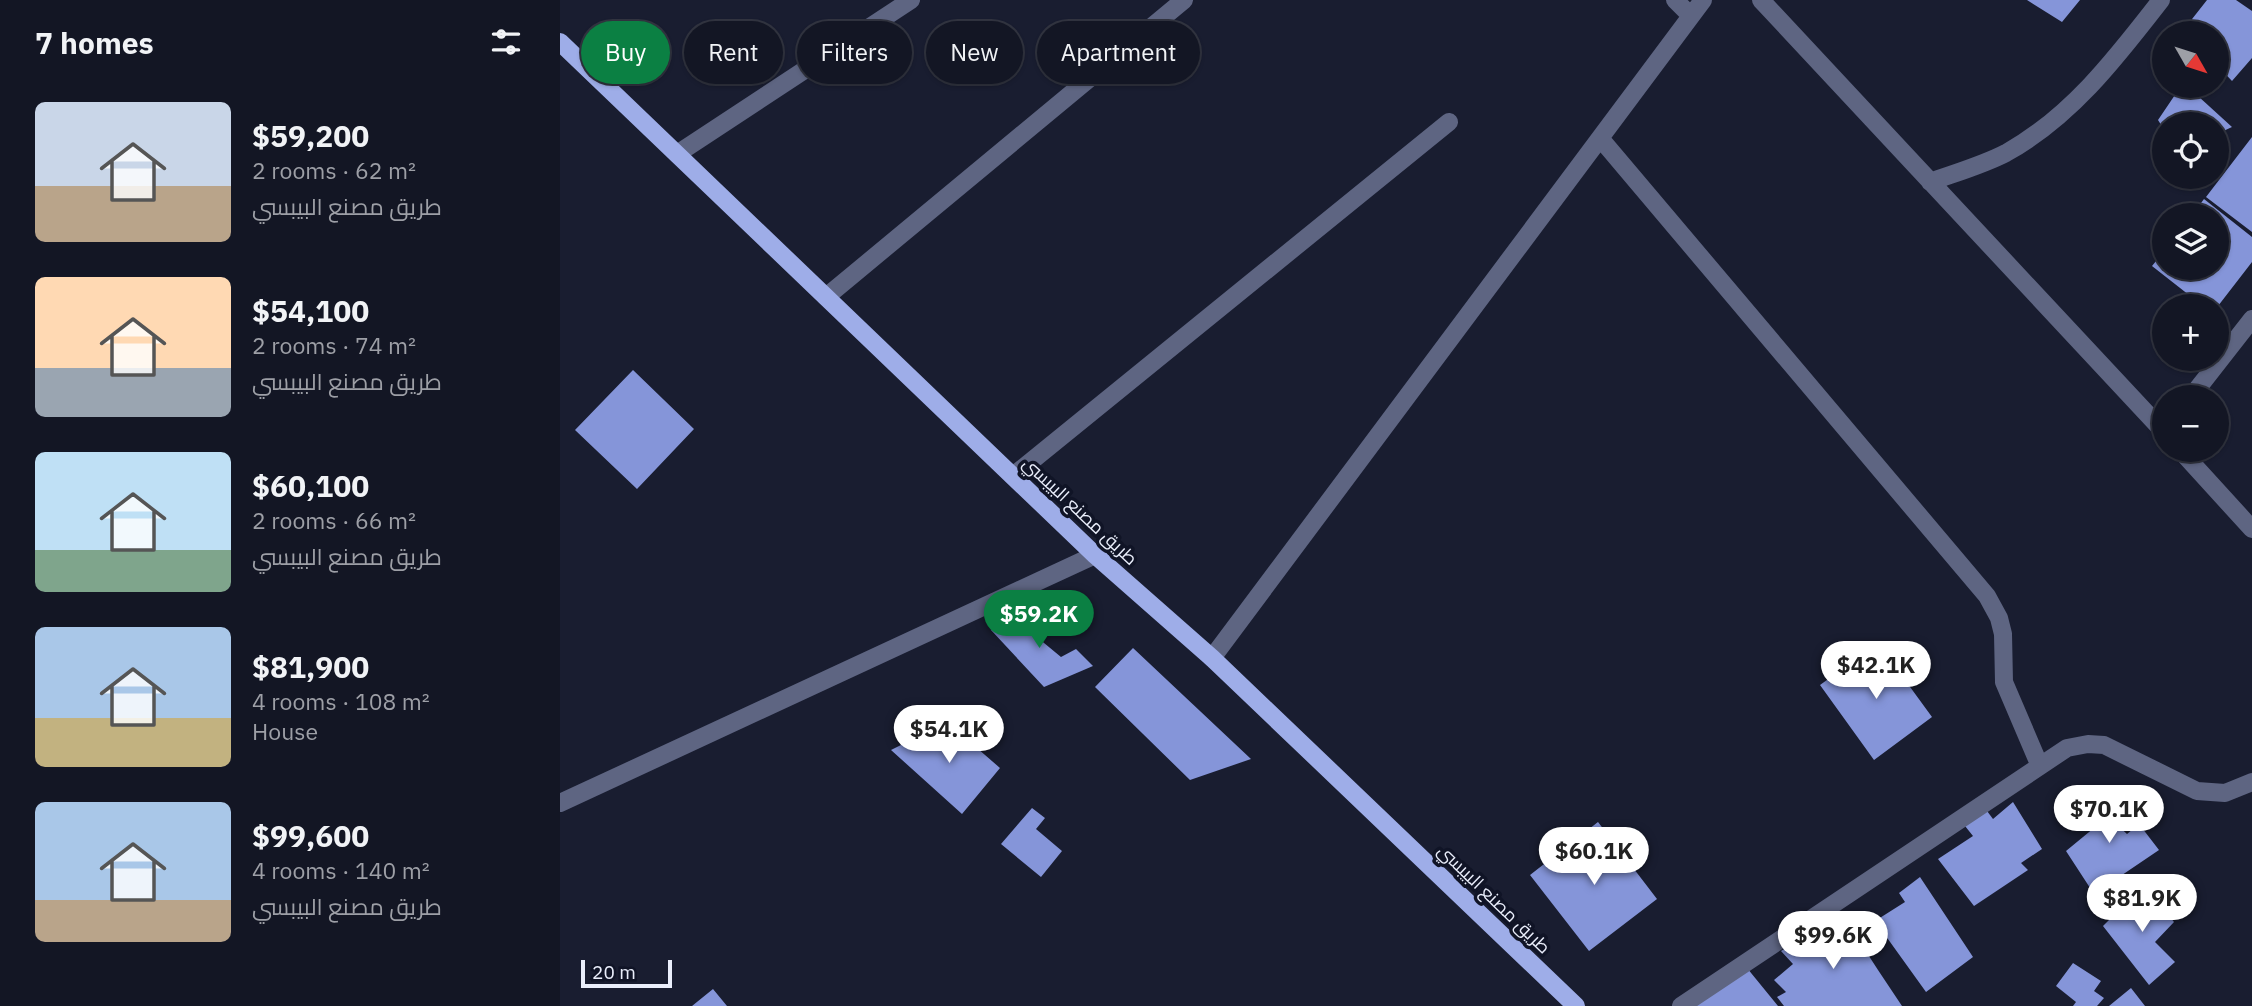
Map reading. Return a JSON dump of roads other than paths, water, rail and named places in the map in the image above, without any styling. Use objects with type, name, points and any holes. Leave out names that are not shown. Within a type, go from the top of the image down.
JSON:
[{"type":"main road","name":"طريق مصنع البيبسي","points":[[560,42],[1095,555],[1212,658],[1576,1006]]},
{"type":"street","points":[[677,154],[911,0]]},
{"type":"street","points":[[1675,0],[1691,16]]},
{"type":"street","points":[[1212,658],[1703,0]]},
{"type":"street","points":[[1761,0],[2152,418]]},
{"type":"street","points":[[1930,182],[2004,154],[2057,120],[2113,62],[2161,0]]},
{"type":"street","points":[[826,298],[1174,3]]},
{"type":"street","points":[[1013,476],[1450,122]]},
{"type":"street","points":[[1600,138],[1987,596],[1999,618],[2003,634],[2004,682],[2039,764]]},
{"type":"street","points":[[2200,385],[2252,319]]},
{"type":"street","points":[[2191,462],[2252,529]]},
{"type":"street","points":[[560,803],[1095,555]]},
{"type":"street","points":[[1681,1006],[2039,764],[2067,748],[2088,744],[2104,746],[2197,791],[2225,793],[2252,782]]}]
